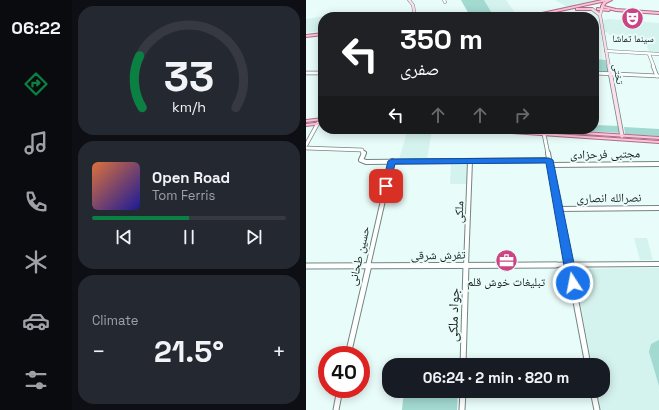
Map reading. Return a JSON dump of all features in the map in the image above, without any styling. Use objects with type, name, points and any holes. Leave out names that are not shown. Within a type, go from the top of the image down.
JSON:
[{"type":"main road","points":[[409,0],[413,6],[414,12]]},
{"type":"main road","points":[[553,12],[606,0]]},
{"type":"main road","points":[[601,10],[604,2],[611,0]]},
{"type":"main road","points":[[589,4],[586,6],[592,9],[659,14]]},
{"type":"main road","points":[[589,4],[597,4],[601,10]]},
{"type":"main road","points":[[570,9],[581,8],[577,9]]},
{"type":"main road","points":[[560,12],[577,9],[592,9],[659,14]]},
{"type":"main road","name":"تختی","points":[[601,10],[606,51],[622,136]]},
{"type":"main road","points":[[306,35],[318,34]]},
{"type":"main road","points":[[306,121],[318,120]]},
{"type":"main road","points":[[306,125],[318,123]]},
{"type":"main road","points":[[561,134],[659,138]]},
{"type":"main road","points":[[561,134],[659,142]]},
{"type":"street","points":[[606,51],[659,54]]},
{"type":"street","points":[[599,73],[658,76],[649,54]]},
{"type":"street","points":[[306,73],[318,73]]},
{"type":"street","points":[[306,146],[318,126]]},
{"type":"street","points":[[544,134],[587,358]]},
{"type":"street","name":"مجتبی فرحزادی","points":[[306,146],[362,150],[364,152],[361,160],[363,161],[659,164]]},
{"type":"street","name":"حسین طحانی","points":[[350,346],[392,161]]},
{"type":"street","name":"ملکی","points":[[467,265],[470,161]]},
{"type":"street","name":"نصرالله انصاری","points":[[559,209],[659,208]]},
{"type":"street","name":"تفرش شرقی","points":[[306,266],[659,264]]},
{"type":"street","name":"جواد ملکی","points":[[463,358],[467,265]]},
{"type":"street","points":[[336,410],[338,398]]},
{"type":"street","points":[[462,398],[462,410]]},
{"type":"street","points":[[594,398],[597,410]]},
{"type":"shaded area","points":[[484,0],[506,0],[515,12],[491,12]]},
{"type":"shaded area","points":[[555,0],[599,0],[578,4],[575,3],[578,5],[569,8]]},
{"type":"shaded area","points":[[318,17],[318,32],[306,33],[306,19]]},
{"type":"shaded area","points":[[609,19],[659,23],[659,54],[650,53],[643,37],[609,35],[604,29],[603,20]]},
{"type":"shaded area","points":[[406,134],[431,134],[427,159],[399,159]]},
{"type":"shaded area","points":[[451,162],[468,162],[467,184],[450,184]]},
{"type":"shaded area","points":[[634,238],[647,238],[653,260],[640,260]]},
{"type":"shaded area","points":[[659,268],[659,410],[600,410],[598,398],[610,398],[610,358],[591,358],[574,270]]},
{"type":"green space","points":[[461,0],[484,0],[491,12],[468,12]]},
{"type":"green space","points":[[599,59],[606,60],[608,72],[599,71]]},
{"type":"green space","points":[[599,125],[619,126],[620,133],[599,132]]},
{"type":"green space","points":[[624,127],[659,129],[659,136],[625,134]]},
{"type":"green space","points":[[659,340],[659,386],[649,352],[651,344]]},
{"type":"green space","points":[[403,398],[458,398],[457,410],[402,410]]},
{"type":"place","name":"سینما تماشا","points":[[633,18]]},
{"type":"place","name":"تبلیغات خوش قلم","points":[[506,261]]},
{"type":"route","points":[[386,186],[392,161],[549,160],[573,283]]}]
